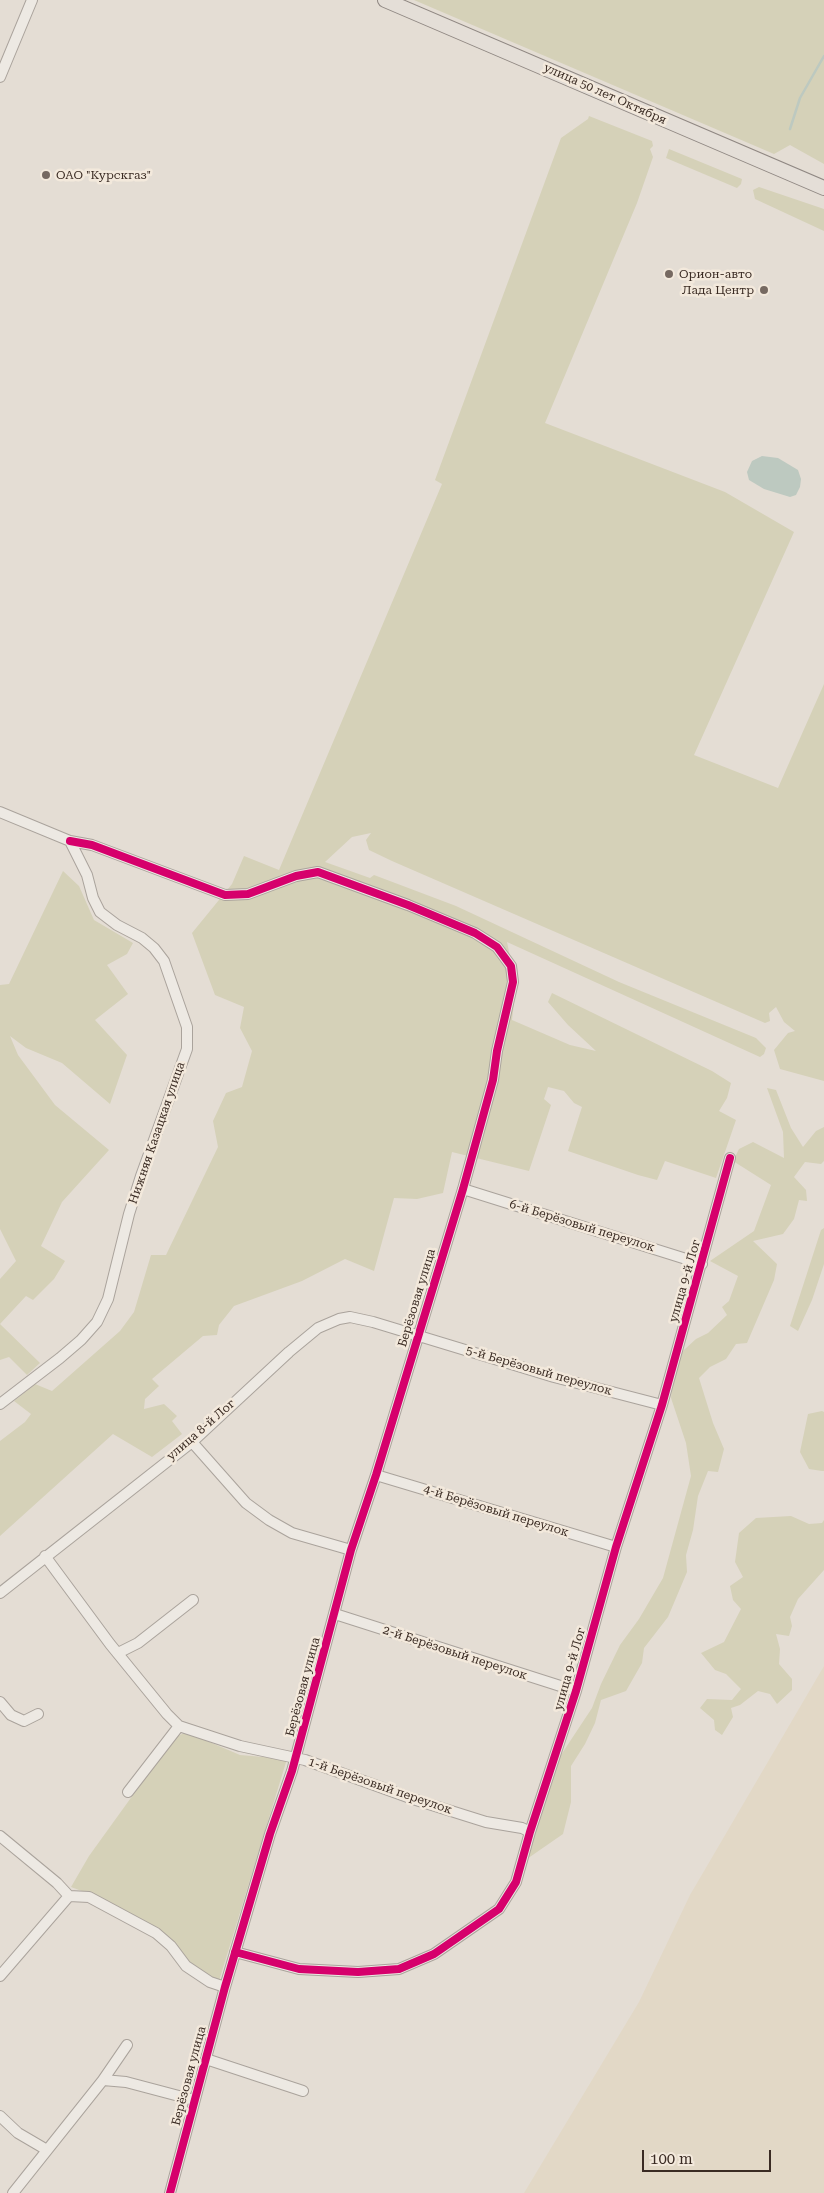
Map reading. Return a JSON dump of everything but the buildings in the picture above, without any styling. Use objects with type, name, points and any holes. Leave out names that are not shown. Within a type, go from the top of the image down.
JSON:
[{"type":"main road","name":"улица 50 лет Октября","points":[[385,0],[824,188]]},
{"type":"street","points":[[0,76],[32,0]]},
{"type":"street","points":[[0,812],[70,841]]},
{"type":"street","name":"Берёзовая улица","points":[[70,841],[92,845],[225,895],[248,894],[296,876],[318,872],[474,933],[497,947],[511,966],[513,982],[497,1051],[493,1080],[463,1189],[417,1334],[376,1475],[351,1550],[295,1758],[270,1834],[225,1987],[170,2193]]},
{"type":"street","name":"Нижняя Казацкая улица","points":[[0,1404],[60,1358],[81,1340],[97,1322],[108,1299],[129,1214],[141,1176],[187,1049],[187,1027],[164,962],[154,948],[142,938],[117,925],[100,912],[93,898],[88,875],[70,841]]},
{"type":"street","name":"улица 9-й Лог","points":[[235,1952],[299,1969],[358,1972],[399,1969],[434,1954],[499,1909],[516,1882],[530,1832],[576,1692],[616,1547],[662,1405],[730,1158]]},
{"type":"street","name":"6-й Берёзовый переулок","points":[[463,1189],[702,1264]]},
{"type":"street","name":"улица 8-й Лог","points":[[0,1593],[192,1442],[289,1352],[318,1328],[339,1318],[350,1318],[417,1334]]},
{"type":"street","name":"5-й Берёзовый переулок","points":[[417,1334],[554,1376],[662,1405]]},
{"type":"street","points":[[192,1442],[246,1504],[269,1520],[292,1533],[351,1550]]},
{"type":"street","name":"4-й Берёзовый переулок","points":[[376,1475],[616,1547]]},
{"type":"street","name":"1-й Берёзовый переулок","points":[[45,1556],[118,1653],[167,1714],[179,1726],[240,1746],[295,1758],[340,1771],[416,1800],[477,1819],[522,1828],[530,1832]]},
{"type":"street","points":[[118,1653],[138,1642],[193,1600]]},
{"type":"street","name":"2-й Берёзовый переулок","points":[[335,1614],[576,1692]]},
{"type":"street","points":[[0,1702],[11,1714],[24,1721],[38,1714]]},
{"type":"street","points":[[128,1792],[179,1726]]},
{"type":"street","points":[[0,1836],[58,1883],[69,1896],[89,1897],[156,1933],[171,1946],[186,1966],[210,1982],[225,1987]]},
{"type":"street","points":[[0,1976],[69,1896]]},
{"type":"street","points":[[13,2193],[103,2080],[127,2045]]},
{"type":"street","points":[[206,2059],[303,2091]]},
{"type":"street","points":[[103,2080],[126,2082],[194,2100]]},
{"type":"street","points":[[0,2116],[18,2133],[47,2150]]},
{"type":"shaded area","points":[[414,0],[824,0],[824,164],[790,145],[774,154]]},
{"type":"shaded area","points":[[589,116],[652,141],[653,146],[650,149],[653,157],[637,203],[545,423],[725,492],[794,532],[694,755],[778,788],[824,684],[824,1081],[780,1069],[774,1050],[788,1033],[795,1031],[784,1022],[776,1007],[769,1013],[770,1021],[765,1023],[369,850],[366,840],[371,833],[352,837],[325,862],[370,878],[374,875],[456,906],[619,982],[756,1038],[766,1048],[764,1054],[760,1057],[507,942],[516,986],[512,1020],[570,1045],[596,1051],[568,1025],[548,1002],[552,993],[712,1071],[731,1083],[727,1098],[719,1111],[736,1120],[716,1178],[665,1161],[657,1180],[568,1151],[582,1107],[574,1103],[564,1091],[548,1087],[544,1099],[551,1105],[529,1171],[452,1152],[443,1193],[417,1199],[394,1198],[374,1271],[345,1259],[302,1281],[234,1306],[219,1325],[217,1335],[203,1336],[152,1379],[159,1386],[145,1399],[144,1409],[164,1404],[177,1416],[172,1421],[182,1434],[152,1457],[113,1434],[0,1536],[0,1441],[25,1422],[31,1414],[14,1401],[35,1384],[52,1391],[120,1331],[134,1312],[151,1255],[166,1255],[218,1147],[213,1121],[226,1093],[242,1087],[252,1051],[240,1028],[244,1007],[215,995],[192,933],[232,884],[244,856],[279,870],[442,484],[435,480],[561,138],[588,119]]},
{"type":"shaded area","points":[[669,149],[742,179],[741,184],[737,188],[666,158]]},
{"type":"shaded area","points":[[759,187],[824,209],[824,231],[755,199],[753,190]]},
{"type":"shaded area","points":[[762,456],[778,458],[798,470],[801,479],[796,495],[790,497],[764,489],[749,480],[747,472],[752,461]]},
{"type":"shaded area","points":[[63,871],[79,886],[94,920],[133,943],[127,954],[107,965],[128,994],[95,1020],[127,1055],[110,1104],[62,1063],[26,1048],[10,1036],[18,1055],[55,1105],[109,1150],[62,1202],[41,1246],[65,1261],[54,1279],[33,1300],[26,1296],[0,1324],[0,1279],[16,1261],[0,1229],[0,985],[9,984]]},
{"type":"shaded area","points":[[767,1088],[776,1090],[791,1128],[803,1147],[816,1131],[824,1127],[824,1161],[821,1164],[805,1162],[794,1177],[806,1190],[807,1201],[799,1200],[794,1219],[783,1234],[753,1241],[777,1264],[774,1280],[747,1343],[736,1344],[726,1359],[710,1367],[699,1378],[713,1423],[724,1449],[718,1472],[708,1471],[698,1496],[693,1530],[686,1555],[687,1572],[668,1617],[644,1648],[642,1663],[626,1691],[601,1700],[595,1723],[585,1744],[571,1766],[571,1802],[563,1834],[524,1861],[555,1764],[592,1708],[601,1684],[620,1645],[639,1619],[663,1578],[691,1476],[686,1443],[671,1398],[674,1359],[696,1339],[708,1333],[727,1315],[722,1307],[729,1301],[738,1276],[710,1261],[754,1231],[771,1185],[733,1161],[739,1149],[753,1142],[784,1158],[783,1132]]},
{"type":"shaded area","points":[[824,1228],[824,1264],[812,1300],[798,1331],[790,1326],[821,1230]]},
{"type":"shaded area","points":[[0,1324],[40,1363],[27,1375],[9,1357],[0,1360]]},
{"type":"shaded area","points":[[824,1412],[824,1471],[809,1469],[800,1452],[808,1414]]},
{"type":"shaded area","points":[[791,1516],[809,1524],[822,1523],[824,1520],[824,1570],[798,1599],[790,1617],[792,1626],[789,1636],[776,1634],[780,1649],[779,1664],[792,1679],[792,1690],[777,1704],[770,1694],[758,1691],[740,1705],[731,1708],[733,1717],[722,1735],[715,1730],[714,1720],[700,1708],[707,1699],[732,1700],[741,1689],[726,1674],[715,1670],[701,1653],[724,1642],[741,1609],[733,1600],[730,1586],[743,1577],[735,1562],[739,1533],[756,1518]]},
{"type":"shaded area","points":[[824,1666],[824,2193],[524,2193],[639,2002],[690,1895]]},
{"type":"shaded area","points":[[186,1732],[240,1755],[287,1759],[219,1981],[211,1981],[126,1911],[103,1899],[71,1887],[89,1856],[174,1738]]},
{"type":"waterway","points":[[790,129],[800,98],[824,56]]},
{"type":"cycle path","points":[[70,841],[92,845],[225,895],[248,894],[296,876],[318,872],[408,905],[475,933],[497,947],[511,966],[513,982],[497,1051],[493,1080],[463,1189],[376,1475],[351,1550],[292,1771],[270,1834],[225,1987],[170,2193]]},
{"type":"cycle path","points":[[235,1952],[299,1969],[358,1972],[399,1969],[434,1954],[499,1909],[516,1882],[530,1832],[576,1691],[616,1547],[662,1405],[730,1158]]},
{"type":"place","name":"ОАО \"Курскгаз\"","points":[[46,175]]},
{"type":"place","name":"Орион-авто","points":[[669,274]]},
{"type":"place","name":"Лада Центр","points":[[764,290]]}]
